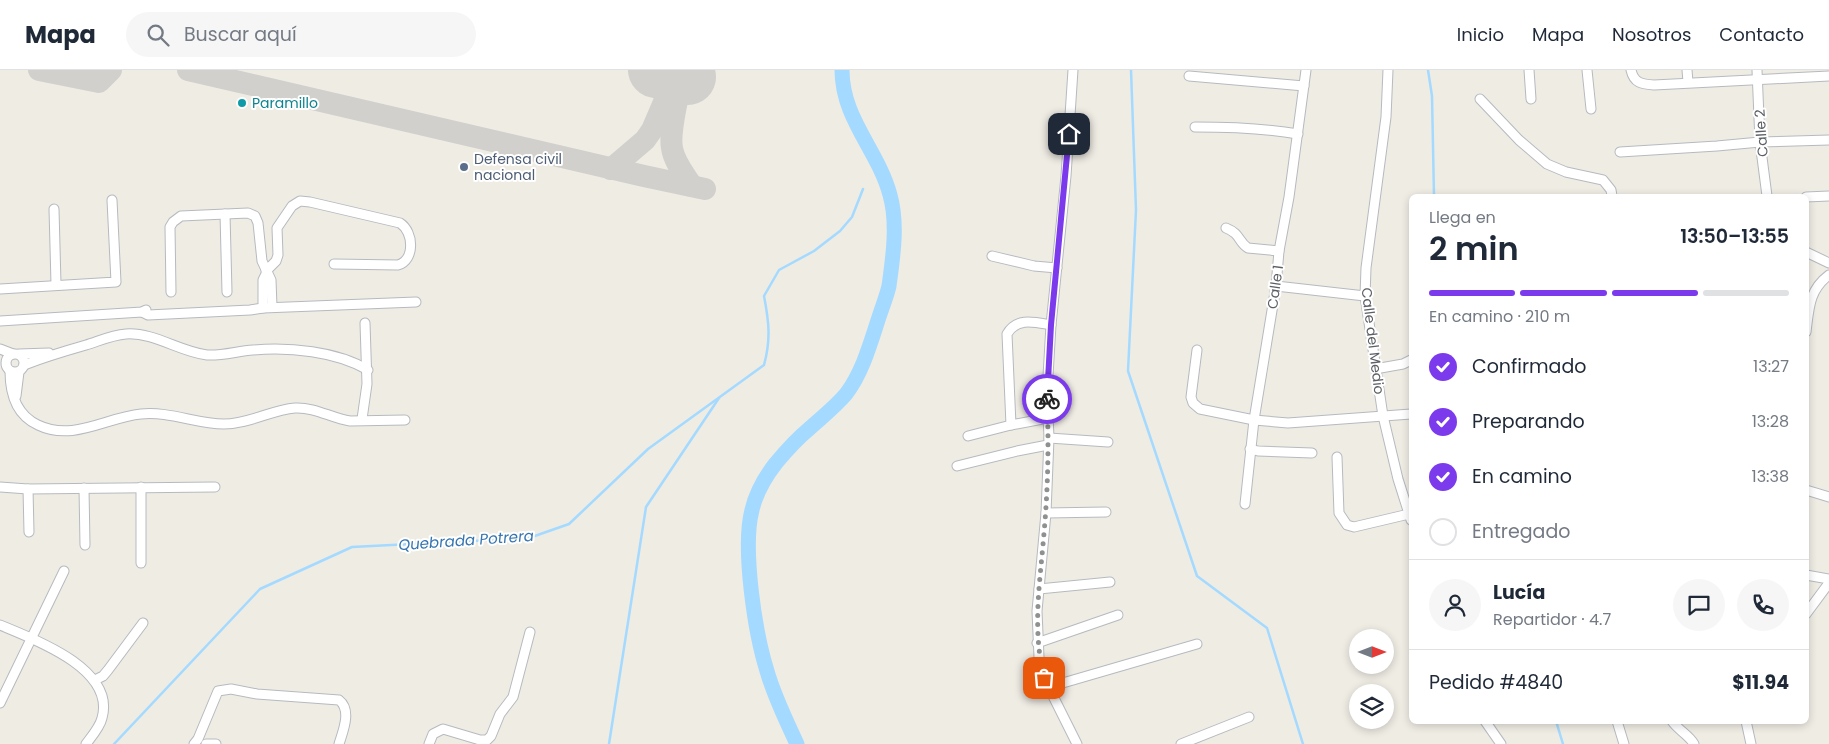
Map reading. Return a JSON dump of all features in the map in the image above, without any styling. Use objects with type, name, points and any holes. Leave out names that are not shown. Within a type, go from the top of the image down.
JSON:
[{"type":"street","points":[[1073,70],[1072,106],[1051,325],[1047,394],[1049,442],[1046,513],[1037,611],[1037,643],[1044,678],[1077,744]]},
{"type":"street","name":"Calle 1","points":[[1245,504],[1254,420],[1276,286],[1279,251],[1289,198],[1306,70]]},
{"type":"street","name":"Calle del Medio","points":[[1388,70],[1386,117],[1366,268],[1365,296],[1383,416],[1398,479],[1409,514]]},
{"type":"street","points":[[1529,70],[1531,100]]},
{"type":"street","points":[[1587,70],[1591,109]]},
{"type":"street","points":[[1631,70],[1634,79],[1641,84],[1829,76]]},
{"type":"street","points":[[1688,70],[1688,82]]},
{"type":"street","name":"Calle 2","points":[[1757,70],[1760,142],[1767,194]]},
{"type":"street","points":[[1189,76],[1304,86]]},
{"type":"street","points":[[1480,99],[1524,145],[1547,164],[1566,172],[1603,180],[1611,190],[1612,194]]},
{"type":"street","points":[[1195,126],[1298,134]]},
{"type":"street","points":[[1620,152],[1760,142],[1829,140]]},
{"type":"street","points":[[1809,198],[1829,196]]},
{"type":"street","points":[[0,288],[116,282],[112,200]]},
{"type":"street","points":[[267,272],[276,262],[278,255],[277,228],[292,206],[300,201],[400,223],[406,226],[410,235],[409,258],[405,263],[398,266],[334,264]]},
{"type":"street","points":[[54,209],[56,284]]},
{"type":"street","points":[[171,292],[170,227],[173,222],[181,216],[248,213],[255,216],[259,231],[261,256],[272,280],[263,308]]},
{"type":"street","points":[[225,214],[227,292]]},
{"type":"street","points":[[1226,228],[1235,232],[1248,248],[1279,251]]},
{"type":"street","points":[[1809,253],[1829,262]]},
{"type":"street","points":[[992,256],[1034,266],[1057,268]]},
{"type":"street","points":[[1809,315],[1813,293],[1817,284],[1829,275]]},
{"type":"street","points":[[1276,286],[1365,296]]},
{"type":"street","points":[[0,321],[166,309],[250,306],[263,308],[416,302]]},
{"type":"street","points":[[1011,425],[1007,334],[1012,326],[1019,322],[1036,322],[1051,325]]},
{"type":"street","points":[[362,419],[368,370],[365,323]]},
{"type":"street","points":[[12,366],[114,336],[128,334],[142,335],[189,352],[208,355],[268,349],[333,355],[347,359],[368,370]]},
{"type":"street","points":[[0,349],[16,354],[24,359],[12,366]]},
{"type":"street","points":[[1197,350],[1191,393],[1193,403],[1200,409],[1254,420],[1288,424],[1409,414]]},
{"type":"street","points":[[56,353],[16,354],[8,357],[16,386],[16,404],[26,418],[38,426],[52,430],[71,431],[87,429],[142,414],[160,414],[225,424],[241,422],[295,408],[313,409],[342,420],[405,420]]},
{"type":"street","points":[[1376,369],[1403,364],[1409,361]]},
{"type":"street","points":[[968,436],[1048,418]]},
{"type":"street","points":[[958,466],[1049,442],[1108,442]]},
{"type":"street","points":[[1250,449],[1312,453]]},
{"type":"street","points":[[1337,457],[1339,513],[1347,526],[1354,527],[1409,517]]},
{"type":"street","points":[[0,487],[28,489],[215,488]]},
{"type":"street","points":[[141,487],[141,563]]},
{"type":"street","points":[[84,488],[85,545]]},
{"type":"street","points":[[28,489],[29,532]]},
{"type":"street","points":[[1809,491],[1829,497]]},
{"type":"street","points":[[1046,513],[1106,512]]},
{"type":"street","points":[[0,702],[64,571]]},
{"type":"street","points":[[1809,576],[1829,579]]},
{"type":"street","points":[[1039,589],[1110,582]]},
{"type":"street","points":[[1809,610],[1829,583]]},
{"type":"street","points":[[1037,643],[1118,615]]},
{"type":"street","points":[[95,680],[103,676],[143,623]]},
{"type":"street","points":[[0,625],[31,638],[83,667],[95,680],[102,698],[102,718],[86,744]]},
{"type":"street","points":[[429,744],[433,734],[443,729],[480,740],[486,740],[491,736],[500,714],[513,696],[530,632]]},
{"type":"street","points":[[1049,687],[1197,644]]},
{"type":"street","points":[[194,744],[198,739],[218,691],[226,689],[257,694],[339,700],[345,706],[346,712],[339,744]]},
{"type":"street","points":[[1181,744],[1249,717]]},
{"type":"street","points":[[1487,724],[1501,744]]},
{"type":"street","points":[[1618,724],[1624,744]]},
{"type":"street","points":[[1674,724],[1694,744]]},
{"type":"street","points":[[1747,724],[1751,744]]},
{"type":"street","points":[[206,744],[216,744]]},
{"type":"waterway","points":[[797,744],[773,690],[758,635],[749,568],[749,526],[752,510],[761,485],[776,463],[797,440],[842,399],[857,376],[870,345],[888,289],[894,240],[894,217],[890,195],[877,163],[848,104],[842,70]]},
{"type":"waterway","points":[[1131,70],[1136,210],[1128,371],[1197,576],[1267,628],[1303,744]]},
{"type":"waterway","points":[[1428,70],[1432,96],[1434,194]]},
{"type":"waterway","name":"Quebrada Potrera","points":[[114,744],[260,589],[352,547],[529,538],[569,524],[648,449],[764,365],[768,347],[767,314],[764,296],[779,270],[814,251],[840,231],[852,217],[863,189]]},
{"type":"waterway","points":[[609,744],[646,507],[719,398]]},
{"type":"waterway","points":[[1557,724],[1563,744]]},
{"type":"taxiway","points":[[39,70],[99,82],[111,70]]},
{"type":"taxiway","points":[[188,70],[705,189]]},
{"type":"taxiway","points":[[611,169],[645,140],[652,130],[676,74]]},
{"type":"taxiway","points":[[680,86],[672,126],[671,142],[677,163],[692,186]]},
{"type":"runway","points":[[656,70],[688,77]]},
{"type":"way so far","points":[[1044,678],[1037,643],[1037,611],[1046,513],[1049,438],[1047,399]]},
{"type":"place","name":"Paramillo","points":[[242,103]]},
{"type":"place","name":"Defensa civil nacional","points":[[464,167]]},
{"type":"route","points":[[1047,399],[1051,325],[1069,134]]}]
